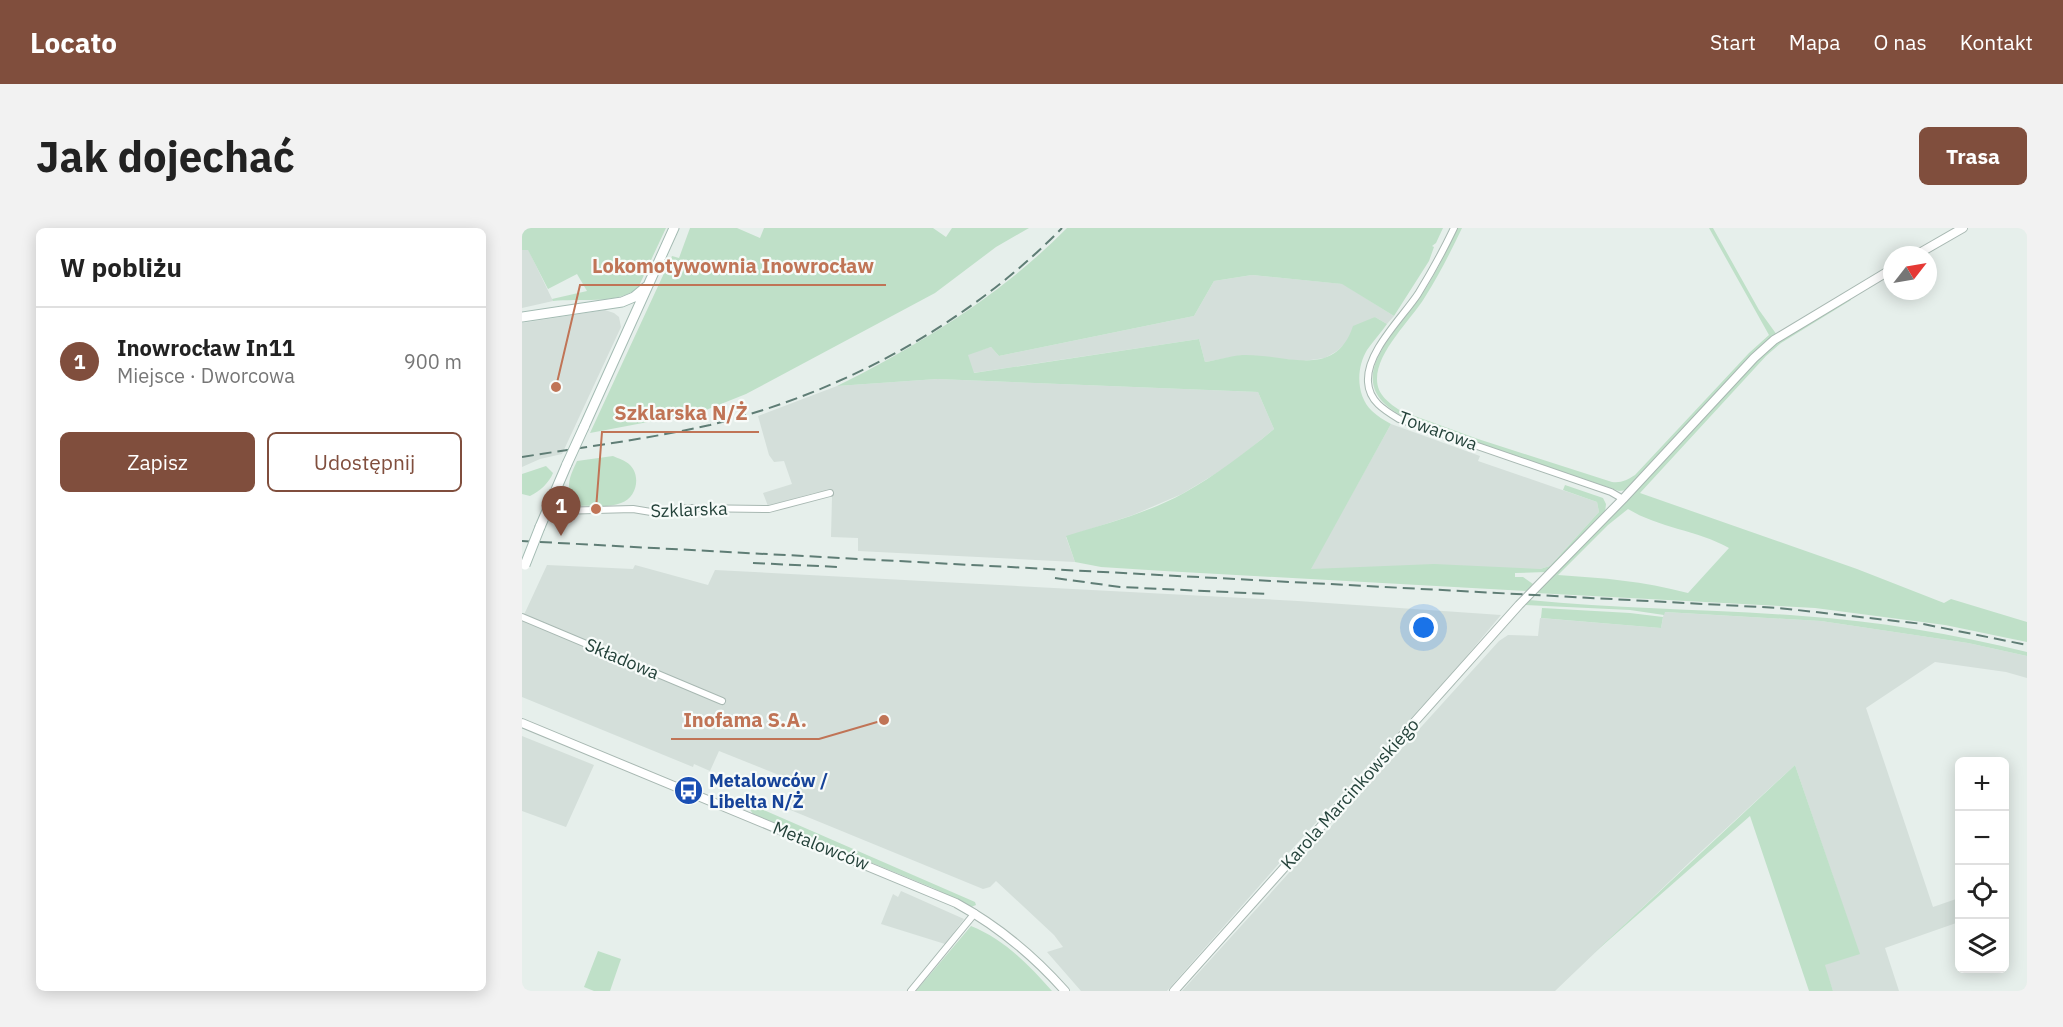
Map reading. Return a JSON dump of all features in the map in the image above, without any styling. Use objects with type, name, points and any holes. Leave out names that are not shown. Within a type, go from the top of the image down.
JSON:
[{"type":"main road","points":[[524,569],[547,508],[674,228]]},
{"type":"main road","points":[[522,316],[611,304],[634,297],[648,285]]},
{"type":"main road","points":[[611,304],[621,307],[634,316]]},
{"type":"street","name":"Towarowa","points":[[1454,228],[1429,276],[1371,361],[1368,385],[1373,398],[1385,411],[1399,419],[1611,492],[1623,499]]},
{"type":"street","points":[[1932,246],[1963,228]]},
{"type":"street","name":"Karola Marcinkowskiego","points":[[1174,991],[1526,598],[1623,499],[1754,358],[1774,339],[1883,274]]},
{"type":"street","name":"Szklarska","points":[[547,508],[557,512],[633,509],[651,512],[689,508],[769,509],[830,493]]},
{"type":"street","name":"Składowa","points":[[522,617],[722,701]]},
{"type":"street","name":"Metalowców","points":[[522,723],[946,898],[975,913],[1025,950],[1065,991]]},
{"type":"street","points":[[911,991],[975,913]]},
{"type":"shaded area","points":[[528,249],[553,301],[522,308],[522,250]]},
{"type":"shaded area","points":[[1252,275],[1343,284],[1394,316],[1387,324],[1375,317],[1337,351],[1325,358],[1303,361],[1243,355],[1205,362],[1199,339],[973,373],[967,354],[991,347],[999,356],[1194,316],[1214,281]]},
{"type":"shaded area","points":[[605,310],[619,317],[621,327],[562,454],[540,459],[522,467],[522,323]]},
{"type":"shaded area","points":[[937,379],[1258,392],[1274,429],[1230,465],[1182,494],[1133,515],[1066,537],[1075,562],[858,551],[858,538],[831,537],[832,497],[830,491],[814,493],[768,506],[763,493],[792,484],[784,461],[774,462],[769,455],[758,416],[837,386]]},
{"type":"shaded area","points":[[1391,424],[1480,456],[1478,461],[1597,502],[1599,512],[1550,566],[1540,569],[1310,569]]},
{"type":"shaded area","points":[[547,565],[633,569],[635,565],[708,585],[715,570],[1298,601],[1501,615],[1460,664],[1167,991],[1081,991],[1047,952],[1063,947],[1054,935],[996,881],[990,887],[983,889],[788,809],[799,783],[719,751],[710,771],[694,764],[693,767],[522,697],[522,619]]},
{"type":"shaded area","points":[[1664,612],[1821,621],[1968,643],[2027,656],[2027,678],[2006,672],[1935,662],[1866,708],[1933,907],[1955,899],[1955,923],[1885,948],[1899,991],[1833,991],[1824,965],[1859,953],[1795,765],[1555,991],[1182,991],[1499,641],[1508,635],[1538,636],[1540,618],[1661,628]]},
{"type":"shaded area","points":[[522,736],[594,765],[566,827],[522,811]]},
{"type":"shaded area","points":[[901,891],[964,919],[945,944],[881,924],[893,894],[898,897]]},
{"type":"green space","points":[[522,228],[666,228],[638,288],[619,297],[608,299],[553,301],[552,299],[587,291],[577,274],[548,289],[528,250],[522,250]]},
{"type":"green space","points":[[690,228],[737,228],[760,238],[764,228],[933,228],[946,237],[952,228],[1029,228],[996,247],[935,293],[746,394],[701,412],[590,433],[672,256],[679,258]]},
{"type":"green space","points":[[1067,228],[1443,228],[1436,243],[1432,246],[1434,247],[1429,261],[1394,316],[1342,284],[1252,275],[1214,281],[1194,316],[999,356],[991,347],[968,355],[974,373],[1199,339],[1205,362],[1242,355],[1321,359],[1334,353],[1345,343],[1353,326],[1375,317],[1387,324],[1363,357],[1359,382],[1367,405],[1376,415],[1391,424],[1311,569],[1434,564],[1540,569],[1550,566],[1599,512],[1597,502],[1563,490],[1565,485],[1603,498],[1606,504],[1605,513],[1546,572],[1515,573],[1515,577],[1523,577],[1533,584],[1527,591],[1101,567],[1075,562],[1066,536],[1141,512],[1184,493],[1230,463],[1274,429],[1258,392],[937,379],[837,386],[899,353],[959,316],[1015,275]]},
{"type":"green space","points":[[1457,228],[1462,228],[1435,280],[1419,306],[1388,347],[1378,368],[1377,379],[1379,390],[1384,398],[1401,411],[1478,439],[1612,482],[1624,481],[1635,475],[1749,353],[1769,335],[1709,228],[1713,228],[1759,310],[1777,335],[1627,490],[1619,491],[1409,419],[1387,406],[1376,392],[1373,377],[1376,361],[1431,281]]},
{"type":"green space","points":[[1850,298],[1851,300],[1781,343],[1766,356],[1640,493],[1857,569],[1944,603],[1951,599],[2027,622],[2027,642],[1945,625],[1815,608],[1536,593],[1766,350]],"holes":[[[1628,509],[1729,548],[1688,593],[1623,581],[1558,575],[1608,525]]]},
{"type":"green space","points":[[613,456],[626,462],[633,470],[636,481],[634,492],[626,500],[616,505],[579,506],[569,490],[570,479],[577,461]]},
{"type":"green space","points":[[546,466],[553,473],[547,483],[530,496],[522,494],[522,474]]},
{"type":"green space","points":[[1529,600],[1859,621],[1972,639],[2027,652],[2027,656],[1968,643],[1821,621],[1665,612],[1664,615],[1630,610],[1525,605]]},
{"type":"green space","points":[[1542,608],[1663,617],[1661,628],[1541,618]]},
{"type":"green space","points":[[1795,765],[1860,954],[1825,965],[1833,991],[1809,991],[1750,816],[1594,953]]},
{"type":"green space","points":[[752,805],[975,902],[976,905],[971,907],[933,888],[753,814],[749,808]]},
{"type":"green space","points":[[971,926],[1005,945],[1025,962],[1052,991],[916,991]]},
{"type":"green space","points":[[598,951],[621,959],[610,991],[594,991],[584,987]]},
{"type":"railway","points":[[522,457],[640,439],[710,425],[807,394],[900,351],[943,325],[1025,263],[1062,228]]},
{"type":"railway","points":[[522,541],[1779,608],[1923,624],[2027,645]]},
{"type":"railway","points":[[753,563],[839,567]]},
{"type":"railway","points":[[1055,578],[1120,587],[1268,594]]},
{"type":"place","name":"Lokomotywownia Inowrocław","points":[[556,387]]},
{"type":"place","name":"Szklarska N/Ż","points":[[596,509]]},
{"type":"place","name":"Inowrocław In11","points":[[561,536]]},
{"type":"place","name":"Inofama S.A.","points":[[884,720]]},
{"type":"place","name":"Metalowców / Libelta N/Ż","points":[[688,791]]}]
